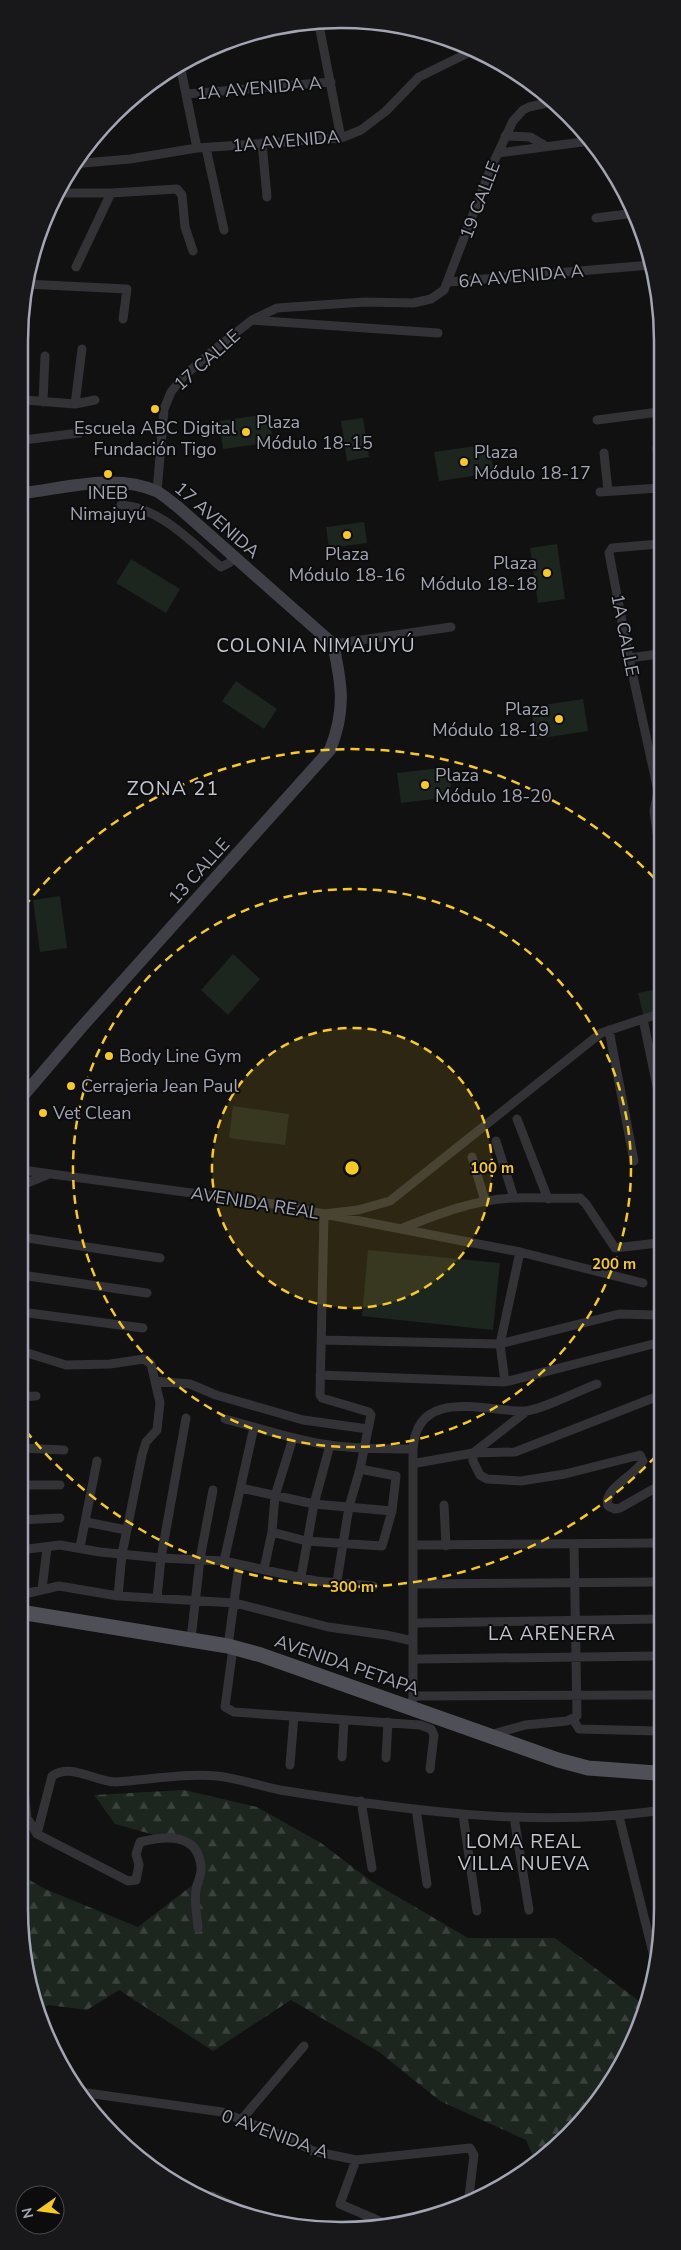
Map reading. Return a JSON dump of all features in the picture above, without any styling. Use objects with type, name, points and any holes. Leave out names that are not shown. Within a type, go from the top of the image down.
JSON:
[{"type":"main road","name":"AVENIDA PETAPA","points":[[28,1612],[231,1647],[418,1705],[487,1736],[570,1764],[597,1769],[654,1773]]},
{"type":"street","points":[[319,28],[342,138]]},
{"type":"street","name":"1A AVENIDA","points":[[83,163],[201,148],[342,138],[361,130],[386,111],[418,77],[466,54]]},
{"type":"street","points":[[181,71],[224,230]]},
{"type":"street","name":"1A AVENIDA A","points":[[187,94],[330,82]]},
{"type":"street","name":"19 CALLE","points":[[449,282],[505,136],[514,120],[523,110],[545,104]]},
{"type":"street","points":[[505,136],[530,137],[544,145]]},
{"type":"street","points":[[498,152],[582,142]]},
{"type":"street","points":[[262,144],[267,197]]},
{"type":"street","points":[[64,193],[111,193],[177,189],[182,195],[185,227],[193,251]]},
{"type":"street","points":[[76,267],[111,193]]},
{"type":"street","points":[[596,218],[627,214]]},
{"type":"street","name":"6A AVENIDA A","points":[[252,320],[277,308],[365,302],[413,303],[431,299],[444,290],[449,282],[645,267]]},
{"type":"street","points":[[33,284],[127,288],[123,319]]},
{"type":"street","points":[[252,320],[438,333]]},
{"type":"street","name":"17 CALLE","points":[[157,492],[164,409],[171,392],[184,376],[252,320]]},
{"type":"street","points":[[75,404],[82,349]]},
{"type":"street","points":[[43,402],[45,356]]},
{"type":"street","points":[[28,400],[75,404],[95,400]]},
{"type":"street","points":[[597,420],[654,413]]},
{"type":"street","points":[[28,439],[79,433]]},
{"type":"street","points":[[604,453],[604,491],[654,488]]},
{"type":"street","name":"17 AVENIDA","points":[[28,492],[110,482],[126,483],[157,492],[178,507],[333,644]]},
{"type":"street","points":[[121,505],[137,507],[172,526],[221,567],[230,564],[234,558]]},
{"type":"street","name":"1A CALLE","points":[[654,544],[612,548],[610,553],[629,658],[654,773]]},
{"type":"street","points":[[333,644],[451,627]]},
{"type":"street","name":"13 CALLE","points":[[28,1090],[330,750],[342,714],[338,664],[333,644]]},
{"type":"street","points":[[629,658],[654,655]]},
{"type":"street","name":"AVENIDA REAL","points":[[28,1171],[273,1204],[324,1214],[358,1210],[390,1200],[601,1033],[654,1015]]},
{"type":"street","points":[[643,1018],[654,1071]]},
{"type":"street","points":[[609,1030],[634,1161]]},
{"type":"street","points":[[517,1119],[548,1199]]},
{"type":"street","points":[[496,1141],[514,1198]]},
{"type":"street","points":[[472,1157],[485,1201]]},
{"type":"street","name":"AVENIDA REAL","points":[[28,1182],[38,1177],[61,1174]]},
{"type":"street","points":[[402,1228],[435,1215],[485,1201],[514,1198],[583,1200],[613,1246],[618,1249],[654,1244]]},
{"type":"street","points":[[337,1581],[345,1542],[349,1507],[360,1469],[370,1412],[320,1397],[324,1214],[520,1252],[644,1283]]},
{"type":"street","points":[[28,1238],[160,1258]]},
{"type":"street","points":[[505,1382],[500,1344],[520,1252]]},
{"type":"street","points":[[28,1277],[147,1293]]},
{"type":"street","points":[[28,1313],[143,1328]]},
{"type":"street","points":[[321,1340],[500,1344],[619,1314],[654,1315]]},
{"type":"street","points":[[320,1375],[505,1382],[654,1345]]},
{"type":"street","points":[[28,1352],[66,1365],[110,1364],[144,1359],[151,1364],[160,1403],[157,1430],[146,1442],[126,1530],[118,1596]]},
{"type":"street","points":[[155,1381],[190,1384],[216,1395],[282,1415],[368,1430]]},
{"type":"street","points":[[473,1454],[527,1411],[597,1384]]},
{"type":"street","points":[[28,1397],[36,1396]]},
{"type":"street","points":[[417,1463],[473,1454],[516,1452],[654,1398]]},
{"type":"street","points":[[414,1724],[418,1705],[413,1641],[414,1436],[420,1424],[434,1412],[466,1405],[501,1411],[527,1411]]},
{"type":"street","points":[[157,1598],[161,1558],[186,1418]]},
{"type":"street","points":[[225,1419],[292,1438],[330,1445],[413,1449]]},
{"type":"street","points":[[224,1561],[254,1427]]},
{"type":"street","points":[[264,1568],[272,1532],[275,1496],[292,1438]]},
{"type":"street","points":[[301,1577],[314,1504],[330,1445]]},
{"type":"street","points":[[28,1448],[64,1450]]},
{"type":"street","points":[[473,1454],[473,1461],[480,1475],[487,1479],[521,1481],[565,1474],[640,1455],[643,1461],[636,1471],[608,1493],[606,1501],[608,1506],[615,1509],[642,1498],[654,1489]]},
{"type":"street","points":[[80,1547],[97,1461]]},
{"type":"street","points":[[272,1532],[306,1541],[345,1542],[382,1546],[392,1511],[395,1475],[360,1469]]},
{"type":"street","points":[[28,1485],[60,1485]]},
{"type":"street","points":[[241,1488],[314,1504],[392,1511]]},
{"type":"street","points":[[191,1639],[200,1559],[213,1490]]},
{"type":"street","points":[[444,1505],[446,1546]]},
{"type":"street","points":[[28,1520],[60,1518]]},
{"type":"street","points":[[86,1522],[126,1530]]},
{"type":"street","points":[[418,1545],[654,1543]]},
{"type":"street","points":[[487,1736],[525,1725],[560,1723],[573,1719],[578,1712],[574,1544]]},
{"type":"street","points":[[28,1549],[60,1545],[161,1558],[224,1561],[264,1568],[316,1581],[337,1581],[373,1586]]},
{"type":"street","points":[[42,1590],[47,1548]]},
{"type":"street","points":[[239,1565],[225,1707],[234,1712],[414,1724],[431,1729],[433,1732],[430,1768]]},
{"type":"street","points":[[417,1584],[654,1582]]},
{"type":"street","points":[[28,1593],[59,1586],[118,1596],[196,1599],[235,1603],[328,1627],[386,1635],[413,1641]]},
{"type":"street","points":[[419,1623],[654,1619]]},
{"type":"street","points":[[419,1660],[654,1656]]},
{"type":"street","points":[[418,1705],[578,1696],[654,1695]]},
{"type":"street","points":[[290,1765],[294,1716]]},
{"type":"street","points":[[573,1719],[579,1728],[654,1731]]},
{"type":"street","points":[[342,1757],[344,1720]]},
{"type":"street","points":[[386,1758],[388,1722]]},
{"type":"street","points":[[37,1834],[52,1776],[60,1770],[72,1770],[105,1782],[219,1776],[279,1790],[463,1815],[514,1818],[619,1816],[654,1811]]},
{"type":"street","points":[[360,1800],[372,1868]]},
{"type":"street","points":[[416,1809],[427,1884]]},
{"type":"street","points":[[463,1815],[477,1911]]},
{"type":"street","points":[[619,1816],[651,1946]]},
{"type":"street","points":[[514,1818],[528,1910]]},
{"type":"street","points":[[28,1820],[37,1834],[132,1882],[138,1875],[136,1854],[140,1842],[178,1837],[188,1842],[198,1855],[201,1868],[195,1891],[198,1928]]},
{"type":"street","points":[[242,2119],[304,2046]]},
{"type":"street","name":"0 AVENIDA A","points":[[87,2093],[222,2112],[295,2141],[313,2152],[356,2160],[470,2148],[474,2154],[469,2195]]},
{"type":"street","points":[[356,2160],[340,2204],[378,2220]]},
{"type":"green space","name":"Plaza Módulo 18-15","points":[[269,414],[273,442],[223,449],[219,421]]},
{"type":"green space","points":[[363,418],[369,457],[347,461],[341,421]]},
{"type":"green space","name":"Plaza Módulo 18-17","points":[[489,444],[494,473],[439,481],[434,452]]},
{"type":"green space","name":"Plaza Módulo 18-16","points":[[364,522],[367,543],[329,548],[326,527]]},
{"type":"green space","name":"Plaza Módulo 18-18","points":[[557,544],[565,599],[538,603],[530,548]]},
{"type":"green space","points":[[131,559],[180,589],[166,613],[116,583]]},
{"type":"green space","points":[[236,681],[277,709],[264,729],[222,701]]},
{"type":"green space","name":"Plaza Módulo 18-19","points":[[583,699],[588,731],[536,739],[531,707]]},
{"type":"green space","name":"Plaza Módulo 18-20","points":[[449,767],[452,797],[401,803],[397,773]]},
{"type":"green space","points":[[60,896],[67,948],[40,952],[33,900]]},
{"type":"green space","points":[[233,954],[260,979],[228,1015],[201,990]]},
{"type":"green space","points":[[654,990],[654,1011],[643,1014],[638,993]]},
{"type":"green space","points":[[233,1106],[289,1114],[285,1145],[229,1138]]},
{"type":"green space","points":[[368,1250],[500,1263],[493,1330],[362,1316]]},
{"type":"green space","points":[[184,1790],[257,1807],[321,1843],[371,1881],[468,1938],[555,1938],[640,2002],[630,2029],[612,2066],[589,2100],[562,2131],[533,2156],[526,2140],[440,2101],[379,2052],[291,2000],[213,2051],[119,1990],[87,2010],[49,2005],[43,2007],[30,1950],[28,1879],[45,1889],[138,1927],[199,1880],[194,1846],[115,1824],[94,1795]]},
{"type":"green space","points":[[198,2188],[218,2193],[249,2209]]},
{"type":"place","name":"Escuela ABC Digital Fundación Tigo","points":[[155,409]]},
{"type":"place","name":"Plaza Módulo 18-15","points":[[246,432]]},
{"type":"place","name":"Plaza Módulo 18-17","points":[[464,462]]},
{"type":"place","name":"INEB Nimajuyú","points":[[108,474]]},
{"type":"place","name":"Plaza Módulo 18-16","points":[[347,535]]},
{"type":"place","name":"Plaza Módulo 18-18","points":[[547,573]]},
{"type":"place","name":"Plaza Módulo 18-19","points":[[559,719]]},
{"type":"place","name":"Plaza Módulo 18-20","points":[[425,785]]},
{"type":"place","name":"Body Line Gym","points":[[109,1056]]},
{"type":"place","name":"Cerrajeria Jean Paul","points":[[71,1086]]},
{"type":"place","name":"Vet Clean","points":[[43,1113]]},
{"type":"district","name":"COLONIA NIMAJUYÚ","points":[[316,646]]},
{"type":"district","name":"ZONA 21","points":[[173,788]]},
{"type":"district","name":"LA ARENERA","points":[[552,1634]]},
{"type":"district","name":"LOMA REAL VILLA NUEVA","points":[[524,1853]]}]
